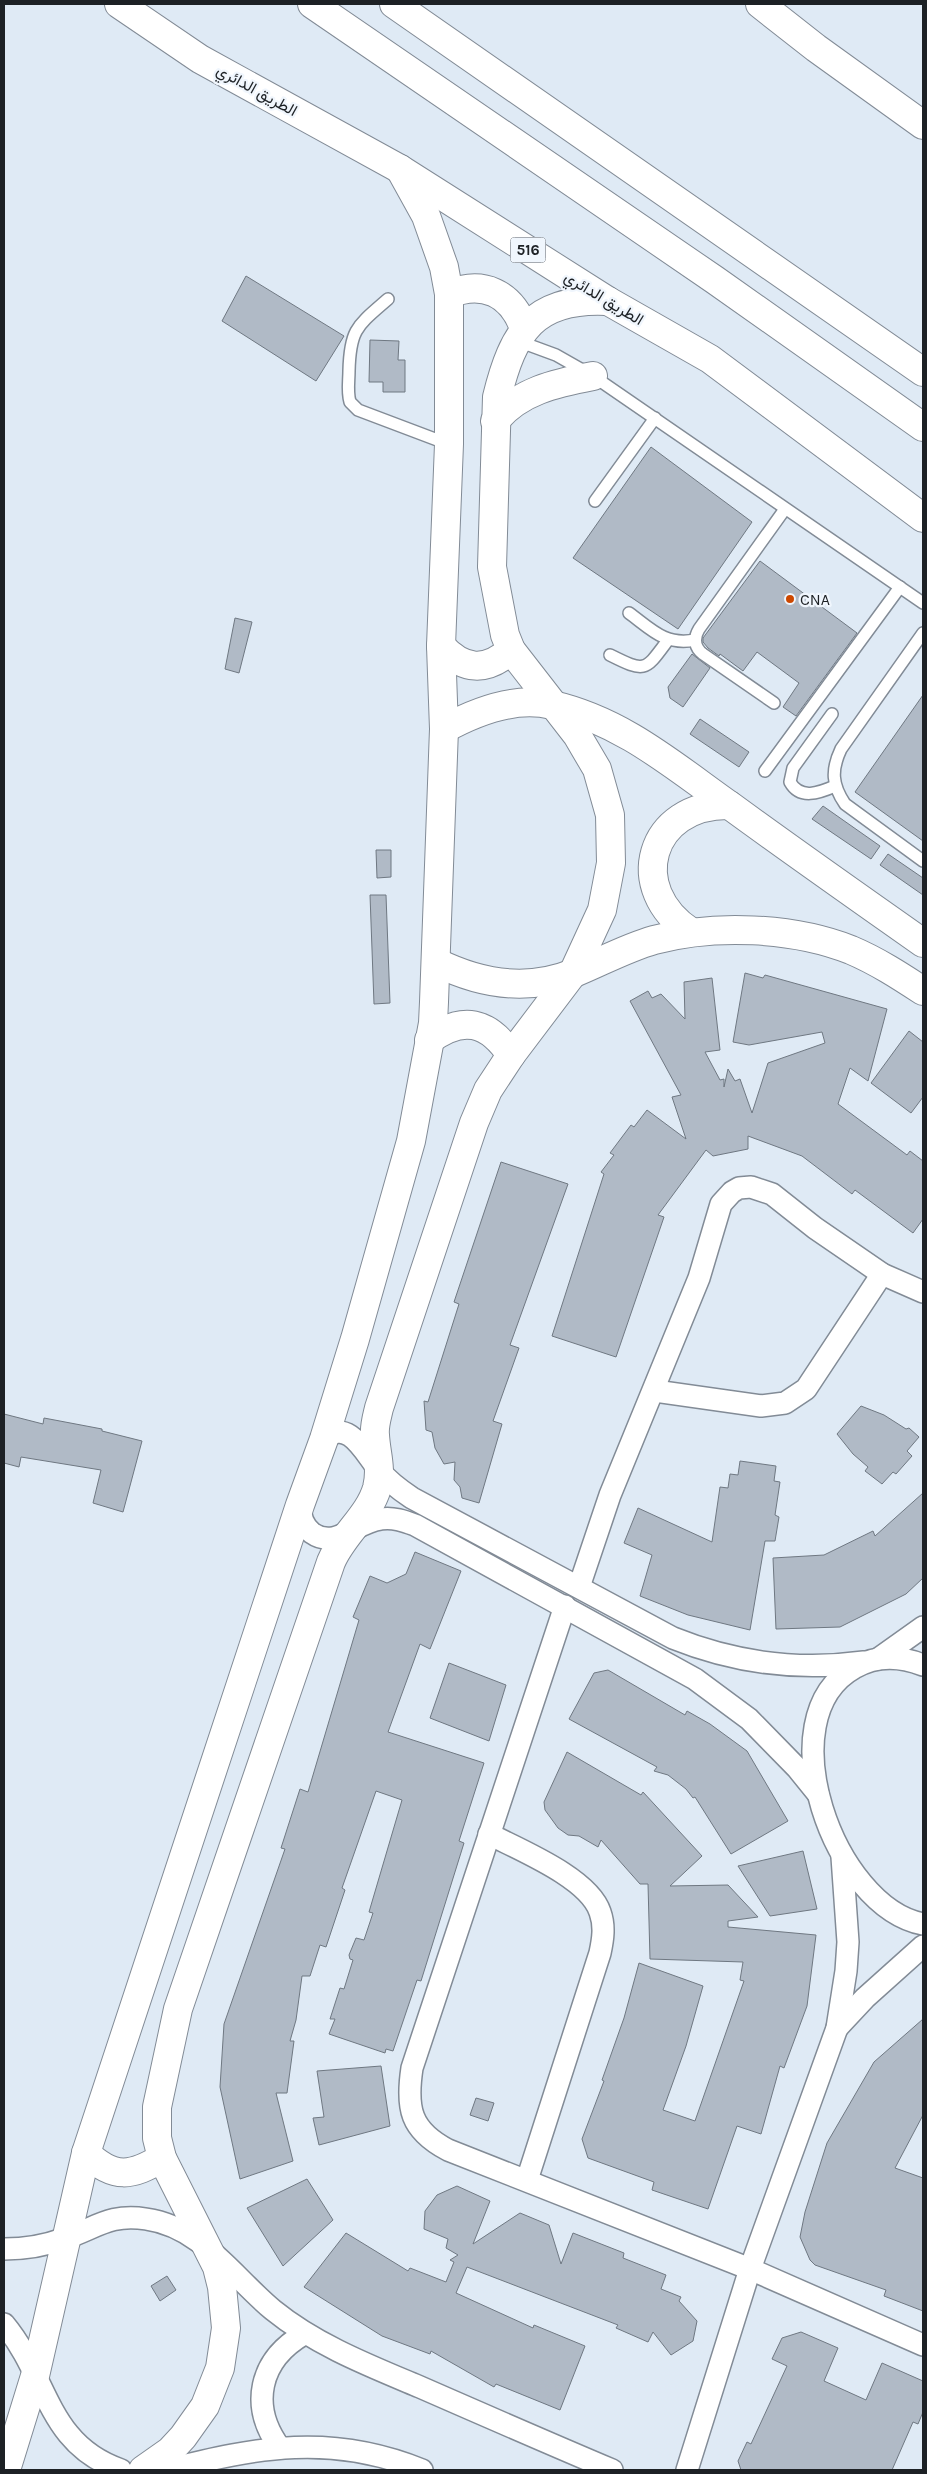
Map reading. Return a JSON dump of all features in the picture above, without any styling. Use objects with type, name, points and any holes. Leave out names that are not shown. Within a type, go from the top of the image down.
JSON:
[{"type":"main road","name":"الطريق الدائري","points":[[119,4],[200,59],[400,169],[608,301],[710,359],[923,518]]},
{"type":"main road","points":[[312,4],[706,274],[923,427]]},
{"type":"main road","points":[[394,4],[923,372]]},
{"type":"main road","points":[[760,4],[816,48],[923,124]]},
{"type":"main road","points":[[6,2470],[35,2376],[86,2153],[300,1505],[324,1439],[361,1320],[408,1150],[429,1040],[433,1016],[436,962],[444,729],[441,646],[449,444],[448,294],[444,267],[430,224],[400,169]]},
{"type":"main road","points":[[448,294],[472,287],[495,292],[514,306],[520,334]]},
{"type":"main road","points":[[143,2470],[170,2450],[195,2422],[205,2406],[220,2368],[226,2335],[225,2308],[217,2267],[162,2158],[157,2138],[156,2107],[178,2009],[331,1562],[348,1532],[373,1498],[380,1471],[375,1434],[378,1408],[474,1123],[488,1090],[510,1056],[573,974],[602,910],[611,863],[612,839],[610,815],[597,769],[582,743],[511,650],[505,636],[492,566],[497,397],[503,373],[520,334],[549,311],[563,305],[592,300],[608,301]]},
{"type":"main road","points":[[495,421],[508,407],[524,396],[554,384],[593,376]]},
{"type":"main road","points":[[441,646],[452,658],[467,665],[484,666],[499,661],[511,650]]},
{"type":"main road","points":[[444,729],[463,718],[506,705],[551,704],[597,720],[633,737],[658,752],[923,943]]},
{"type":"main road","points":[[690,932],[676,923],[664,910],[656,894],[653,878],[653,860],[658,844],[668,829],[680,818],[695,809],[712,805],[729,805]]},
{"type":"main road","points":[[436,962],[457,973],[480,980],[503,984],[527,984],[550,981],[573,974],[632,947],[690,932],[732,930],[803,936],[850,950],[895,972],[923,991]]},
{"type":"main road","points":[[429,1040],[445,1028],[464,1024],[484,1028],[500,1039],[510,1056]]},
{"type":"main road","points":[[86,2153],[105,2168],[128,2173],[140,2171],[162,2158]]},
{"type":"street","points":[[579,1587],[610,1495],[654,1391],[704,1264],[721,1204],[739,1188],[751,1187],[772,1194],[815,1228],[882,1274],[923,1292]]},
{"type":"street","points":[[654,1391],[761,1406],[779,1405],[797,1398],[813,1379],[882,1274]]},
{"type":"street","points":[[324,1439],[335,1433],[348,1434],[357,1440],[380,1471],[412,1498],[659,1631],[718,1654],[765,1664],[795,1666],[902,1659],[923,1665]]},
{"type":"street","points":[[300,1505],[303,1522],[315,1535],[332,1539],[368,1521],[380,1518],[404,1521],[666,1662],[723,1698],[774,1742],[818,1794]]},
{"type":"street","points":[[565,1606],[412,2068],[409,2090],[410,2110],[418,2127],[431,2141],[750,2269],[923,2344]]},
{"type":"street","points":[[923,1627],[839,1678],[822,1700],[814,1747],[818,1794],[826,1823],[842,1857],[861,1881],[888,1907],[910,1920],[923,1924]]},
{"type":"street","points":[[489,1834],[573,1878],[589,1892],[600,1911],[604,1932],[600,1953],[527,2180]]},
{"type":"street","points":[[687,2470],[750,2269],[837,2028],[845,1980],[848,1942],[842,1857]]},
{"type":"street","points":[[837,2028],[877,1987],[923,1946]]},
{"type":"street","points":[[4,2249],[26,2248],[65,2239],[94,2225],[111,2220],[146,2219],[180,2229],[208,2249],[273,2310],[304,2334],[392,2375],[612,2470]]},
{"type":"street","points":[[4,2324],[28,2357],[35,2376],[59,2425],[77,2445],[101,2463],[121,2470]]},
{"type":"street","points":[[280,2448],[266,2425],[262,2398],[263,2385],[267,2372],[282,2349],[304,2334]]},
{"type":"street","points":[[166,2470],[256,2450],[310,2446],[361,2452],[422,2470]]},
{"type":"lane","points":[[388,300],[360,323],[353,336],[350,350],[350,402],[358,410],[449,444]]},
{"type":"lane","points":[[520,334],[593,376],[923,603]]},
{"type":"lane","points":[[595,501],[655,418]]},
{"type":"lane","points":[[774,703],[699,651],[695,640],[699,630],[785,508]]},
{"type":"lane","points":[[765,770],[900,587]]},
{"type":"lane","points":[[629,613],[668,640],[680,642],[695,640]]},
{"type":"lane","points":[[923,634],[841,749],[834,763],[832,778],[845,804],[923,861]]},
{"type":"lane","points":[[610,655],[634,667],[645,666],[653,660],[668,640]]},
{"type":"lane","points":[[832,714],[793,768],[790,782],[793,788],[806,794],[825,791],[835,786]]},
{"type":"building","points":[[246,276],[344,336],[316,381],[222,321]]},
{"type":"building","points":[[370,340],[399,341],[398,360],[405,360],[405,392],[383,392],[383,382],[369,382]]},
{"type":"building","points":[[651,447],[752,522],[678,629],[573,558]]},
{"type":"building","points":[[760,561],[857,633],[796,716],[783,707],[799,683],[757,652],[743,671],[720,654],[719,656],[703,642],[703,638]]},
{"type":"building","points":[[235,618],[252,622],[239,673],[225,669]]},
{"type":"building","points":[[692,654],[710,668],[683,707],[670,698],[668,687]]},
{"type":"building","points":[[923,695],[923,841],[855,792]]},
{"type":"building","points":[[700,719],[749,752],[739,767],[690,734]]},
{"type":"building","points":[[823,806],[880,846],[871,859],[812,819]]},
{"type":"building","points":[[376,850],[391,850],[391,877],[377,878]]},
{"type":"building","points":[[888,854],[923,878],[923,895],[880,865]]},
{"type":"building","points":[[370,895],[386,895],[390,1003],[374,1004]]},
{"type":"building","points":[[745,973],[763,978],[765,975],[887,1009],[868,1081],[850,1068],[838,1104],[907,1155],[910,1151],[923,1161],[923,1219],[913,1233],[855,1190],[852,1194],[802,1156],[748,1136],[748,1149],[713,1156],[706,1150],[658,1215],[664,1217],[616,1357],[552,1336],[604,1174],[601,1172],[614,1155],[610,1153],[631,1125],[634,1127],[647,1110],[686,1139],[672,1097],[681,1095],[630,1001],[648,991],[652,998],[661,994],[685,1019],[684,982],[712,978],[720,1050],[705,1052],[720,1080],[724,1079],[724,1087],[728,1069],[735,1081],[740,1079],[752,1113],[768,1063],[825,1043],[822,1032],[749,1045],[733,1042]]},
{"type":"building","points":[[909,1031],[923,1042],[923,1097],[911,1113],[871,1083]]},
{"type":"building","points":[[501,1162],[568,1184],[510,1345],[519,1348],[493,1421],[502,1424],[479,1503],[462,1498],[460,1487],[454,1480],[455,1462],[444,1464],[435,1448],[432,1432],[426,1430],[424,1401],[428,1402],[459,1304],[454,1302]]},
{"type":"building","points":[[861,1406],[884,1415],[906,1429],[909,1428],[919,1437],[907,1451],[912,1456],[896,1474],[893,1472],[882,1484],[865,1471],[868,1467],[853,1454],[837,1434]]},
{"type":"building","points":[[4,1414],[43,1424],[44,1418],[102,1429],[102,1431],[142,1441],[123,1512],[93,1503],[101,1470],[21,1457],[19,1467],[4,1463]]},
{"type":"building","points":[[740,1461],[776,1466],[774,1481],[780,1482],[775,1515],[779,1517],[775,1541],[765,1541],[750,1630],[688,1615],[640,1596],[652,1555],[624,1543],[638,1508],[712,1542],[720,1487],[728,1488],[730,1474],[738,1475]]},
{"type":"building","points":[[923,1493],[923,1578],[906,1594],[840,1627],[776,1629],[773,1558],[824,1555],[873,1531],[875,1536]]},
{"type":"building","points":[[415,1552],[461,1571],[430,1649],[420,1644],[388,1732],[484,1763],[459,1841],[464,1843],[421,1981],[417,1980],[393,2051],[386,2049],[385,2053],[329,2034],[335,2019],[330,2019],[340,1988],[344,1989],[353,1960],[350,1959],[349,1955],[356,1938],[364,1940],[373,1913],[369,1912],[402,1800],[376,1791],[342,1888],[345,1890],[326,1947],[320,1945],[310,1976],[302,1976],[296,2020],[290,2041],[294,2041],[287,2093],[276,2093],[293,2161],[240,2179],[220,2087],[224,2024],[285,1849],[281,1848],[300,1789],[308,1792],[359,1620],[353,1617],[370,1576],[387,1583],[406,1574]]},
{"type":"building","points":[[449,1663],[506,1685],[489,1741],[430,1718]]},
{"type":"building","points":[[608,1670],[685,1715],[687,1711],[710,1724],[747,1751],[788,1821],[731,1854],[695,1797],[693,1798],[686,1789],[668,1775],[654,1771],[657,1767],[569,1719],[594,1673]]},
{"type":"building","points":[[567,1752],[641,1795],[643,1792],[702,1856],[670,1886],[728,1885],[758,1917],[728,1921],[728,1927],[816,1935],[807,2006],[784,2068],[780,2066],[761,2134],[737,2126],[708,2209],[652,2190],[654,2182],[588,2158],[582,2139],[604,2081],[602,2080],[624,2018],[639,1963],[703,1986],[686,2046],[663,2110],[695,2121],[744,1981],[740,1980],[743,1962],[650,1959],[648,1884],[640,1884],[601,1840],[598,1847],[579,1836],[568,1835],[558,1828],[545,1810],[544,1802]]},
{"type":"building","points":[[803,1851],[817,1909],[770,1916],[738,1866]]},
{"type":"building","points":[[923,2019],[923,2115],[895,2168],[923,2178],[923,2311],[884,2296],[886,2290],[815,2265],[810,2260],[800,2237],[805,2212],[827,2143],[874,2062]]},
{"type":"building","points":[[381,2066],[390,2126],[319,2145],[313,2118],[324,2117],[317,2071]]},
{"type":"building","points":[[476,2098],[494,2103],[488,2121],[470,2115]]},
{"type":"building","points":[[307,2179],[333,2220],[283,2266],[247,2208]]},
{"type":"building","points":[[457,2186],[490,2201],[473,2244],[520,2213],[549,2225],[561,2264],[573,2233],[624,2253],[623,2258],[666,2275],[661,2289],[681,2297],[679,2301],[697,2321],[693,2341],[671,2355],[653,2332],[648,2342],[616,2328],[618,2325],[467,2267],[456,2293],[533,2328],[534,2325],[585,2346],[560,2410],[496,2384],[494,2387],[431,2351],[430,2354],[382,2336],[304,2287],[346,2233],[408,2271],[410,2268],[446,2282],[454,2262],[450,2260],[458,2255],[446,2248],[448,2239],[424,2229],[425,2211],[437,2195]]},
{"type":"building","points":[[167,2276],[176,2290],[160,2301],[151,2286]]},
{"type":"building","points":[[801,2332],[838,2348],[824,2381],[866,2400],[882,2363],[923,2381],[923,2412],[918,2424],[913,2422],[892,2470],[741,2470],[738,2461],[747,2442],[751,2444],[787,2366],[772,2359],[782,2338]]},
{"type":"place","name":"CNA","points":[[790,599]]}]
